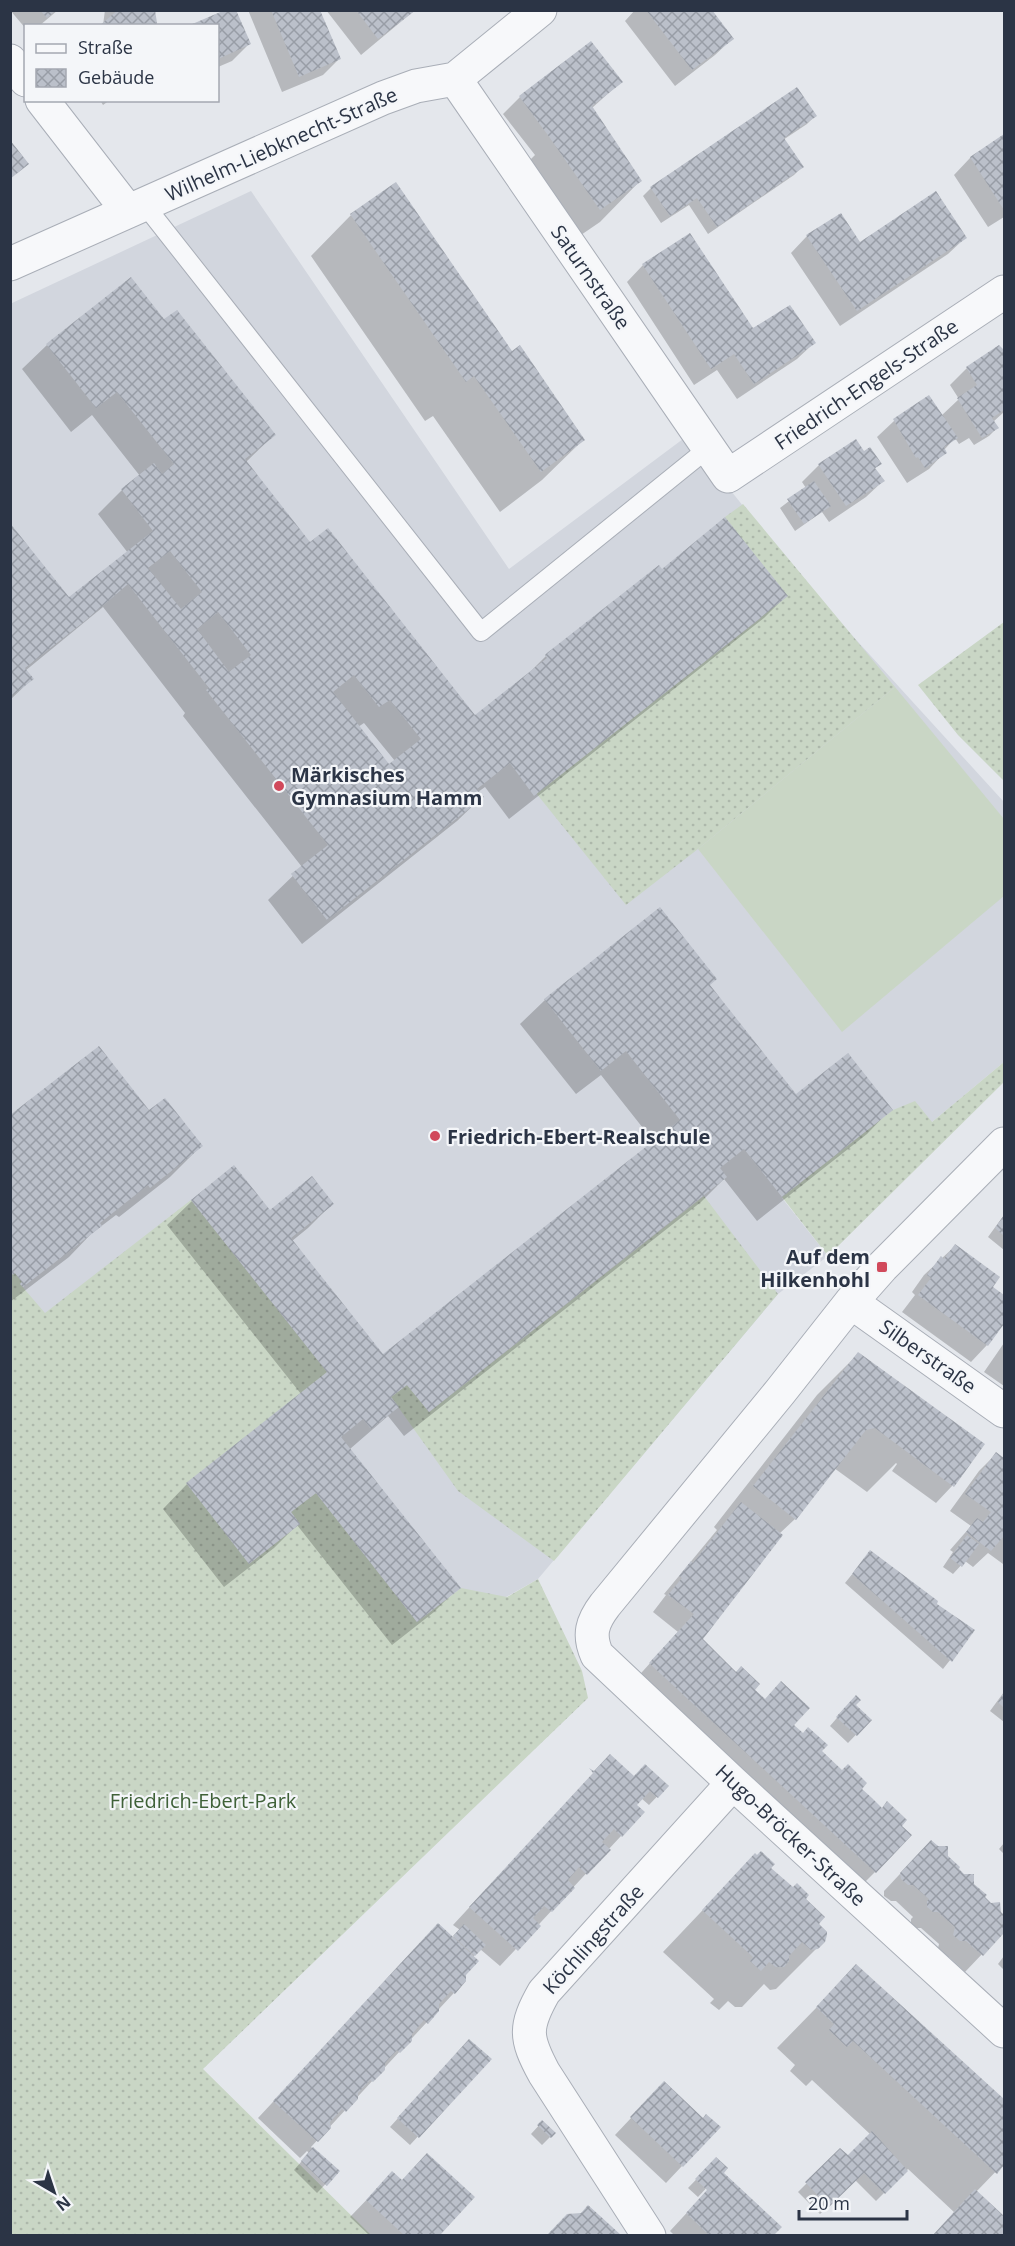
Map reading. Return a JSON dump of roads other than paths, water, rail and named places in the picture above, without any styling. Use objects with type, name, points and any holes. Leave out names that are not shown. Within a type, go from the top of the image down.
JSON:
[{"type":"street","name":"Wilhelm-Liebknecht-Straße","points":[[10,264],[382,98],[416,86],[455,79],[540,10]]},
{"type":"street","points":[[10,61],[24,78]]},
{"type":"street","name":"Saturnstraße","points":[[455,79],[728,476]]},
{"type":"street","points":[[44,102],[136,207]]},
{"type":"street","name":"Friedrich-Engels-Straße","points":[[728,476],[1005,292]]},
{"type":"street","points":[[851,1302],[882,1267],[1005,1144]]},
{"type":"street","name":"Hugo-Bröcker-Straße","points":[[851,1302],[605,1605],[594,1620],[591,1631],[592,1644],[597,1655],[733,1783],[1005,2031]]},
{"type":"street","name":"Silberstraße","points":[[851,1302],[1005,1411]]},
{"type":"street","name":"Köchlingstraße","points":[[649,2235],[544,2073],[536,2058],[528,2028],[533,2012],[544,1992],[733,1783]]},
{"type":"lane","points":[[136,207],[482,632],[683,468],[710,449]]},
{"type":"place","name":"Märkisches Gymnasium Hamm","points":[[279,786]]},
{"type":"place","name":"Friedrich-Ebert-Realschule","points":[[435,1136]]},
{"type":"place","name":"Auf dem Hilkenhohl","points":[[882,1267]]},
{"type":"park label","name":"Friedrich-Ebert-Park","points":[[203,1800]]}]
